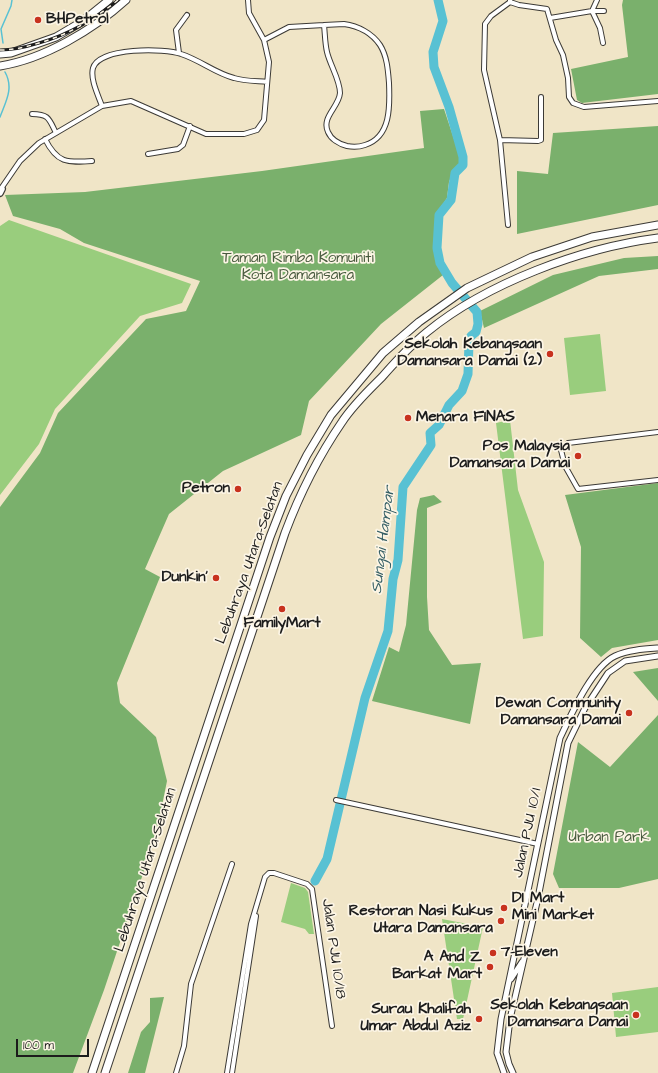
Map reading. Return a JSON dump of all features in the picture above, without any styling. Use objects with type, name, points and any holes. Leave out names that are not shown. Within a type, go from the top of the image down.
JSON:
[{"type":"highway","points":[[0,54],[11,53],[56,37],[83,21],[109,0]]},
{"type":"highway","points":[[0,66],[10,64],[62,44],[104,17],[126,0]]},
{"type":"highway","name":"Lebuhraya Utara–Selatan","points":[[92,1073],[260,566],[286,496],[307,455],[337,408],[383,353],[419,322],[467,288],[532,258],[592,238],[658,225]]},
{"type":"highway","name":"Lebuhraya Utara–Selatan","points":[[105,1073],[258,611],[300,494],[317,461],[342,421],[360,399],[427,332],[476,299],[536,271],[594,250],[658,238]]},
{"type":"main road","points":[[0,70],[10,64]]},
{"type":"street","points":[[1,191],[20,161],[45,139],[102,106],[131,101],[206,134],[244,134],[258,130],[264,120],[269,62],[264,40],[249,14],[248,0]]},
{"type":"street","points":[[597,0],[592,11],[603,43]]},
{"type":"street","points":[[508,225],[500,140],[484,70],[485,24],[491,16],[510,1],[519,6],[546,8],[556,40],[563,54],[568,78],[569,97],[573,103],[584,107],[658,101]]},
{"type":"street","points":[[550,18],[592,11],[604,12]]},
{"type":"street","points":[[179,53],[176,30],[187,15]]},
{"type":"street","points":[[264,40],[289,28],[324,25],[344,24],[362,29],[380,45],[387,67],[389,94],[387,123],[377,140],[368,144],[349,147],[339,143],[328,132],[328,119],[338,101],[340,93],[326,51],[324,25]]},
{"type":"street","points":[[102,106],[92,77],[95,64],[102,58],[115,53],[164,50],[195,58],[218,73],[235,79],[267,82]]},
{"type":"street","points":[[500,140],[540,141],[541,97]]},
{"type":"street","points":[[32,114],[42,114],[48,117],[56,133]]},
{"type":"street","points":[[148,154],[178,149],[183,145],[190,126]]},
{"type":"street","points":[[45,139],[53,153],[65,160],[73,163],[92,160]]},
{"type":"street","points":[[658,432],[568,442],[561,450],[561,457],[578,489],[658,480]]},
{"type":"street","name":"Jalan PJU 10/1","points":[[504,1073],[497,1053],[501,1019],[560,738],[579,698],[603,665],[614,656],[658,648]]},
{"type":"street","name":"Jalan PJU 10/1","points":[[513,1073],[506,1052],[510,1019],[568,743],[599,684],[608,673],[619,664],[658,655]]},
{"type":"street","points":[[551,783],[555,809]]},
{"type":"street","points":[[336,800],[538,844]]},
{"type":"street","points":[[176,1073],[184,1046],[191,984],[232,864]]},
{"type":"street","name":"Jalan PJU 10/18","points":[[227,1073],[251,924],[266,877],[269,873],[274,873],[307,884],[312,889],[332,1026]]},
{"type":"street","name":"Jalan PJU 10/18","points":[[232,1073],[256,909]]},
{"type":"street","points":[[509,983],[524,958]]},
{"type":"green space","points":[[623,0],[658,0],[658,94],[582,103],[577,100],[571,69],[628,57],[622,5]]},
{"type":"green space","name":"Taman Rimba Komuniti Kota Damansara","points":[[444,109],[459,154],[459,165],[453,171],[449,182],[447,198],[436,215],[435,249],[437,264],[443,275],[381,324],[309,401],[301,435],[223,471],[169,514],[145,569],[160,577],[117,683],[120,703],[156,737],[167,781],[156,835],[104,990],[73,1073],[0,1073],[0,507],[40,453],[58,413],[146,319],[186,311],[200,281],[84,243],[60,229],[13,216],[5,195],[85,192],[262,171],[424,148],[420,111]]},
{"type":"green space","points":[[658,126],[658,205],[517,234],[517,171],[548,174],[553,133]]},
{"type":"green space","points":[[9,220],[191,284],[182,303],[140,316],[55,409],[39,444],[0,495],[0,226]]},
{"type":"green space","points":[[658,256],[658,269],[599,276],[484,328],[480,311],[553,275],[624,258]]},
{"type":"green space","points":[[600,334],[606,391],[570,395],[564,338]]},
{"type":"green space","points":[[510,420],[518,490],[544,562],[543,636],[523,639],[496,423]]},
{"type":"green space","points":[[658,483],[658,640],[612,648],[601,657],[580,638],[581,547],[565,495]]},
{"type":"green space","points":[[434,495],[442,502],[427,508],[427,597],[429,630],[452,665],[481,663],[470,724],[372,701],[389,647],[399,652],[406,625],[417,510],[420,498]]},
{"type":"green space","points":[[658,668],[658,701],[633,672]]},
{"type":"green space","name":"Urban Park","points":[[658,715],[658,879],[619,888],[559,888],[553,874],[578,742],[610,767]]},
{"type":"green space","points":[[291,883],[305,888],[308,892],[314,934],[309,934],[305,929],[281,922]]},
{"type":"green space","points":[[442,919],[483,927],[463,1019],[457,1019]]},
{"type":"green space","points":[[658,987],[658,1032],[616,1037],[612,993]]},
{"type":"green space","points":[[164,997],[145,1073],[128,1073],[141,1032],[150,1022],[150,998]]},
{"type":"waterway","points":[[3,43],[1,29],[12,0]]},
{"type":"waterway","name":"Sungai Hampar","points":[[315,881],[327,859],[365,698],[388,631],[393,579],[398,560],[403,487],[431,445],[430,433],[439,425],[449,405],[462,391],[468,374],[469,342],[471,336],[476,332],[478,324],[477,312],[452,283],[440,263],[437,248],[439,215],[451,200],[455,173],[463,165],[463,157],[449,107],[434,67],[433,52],[443,21],[438,0]]},
{"type":"waterway","points":[[0,117],[7,100],[9,89],[8,78],[5,72]]},
{"type":"railway","points":[[0,50],[25,47],[71,31],[90,20],[118,0]]},
{"type":"place","name":"BHPetrol","points":[[38,20]]},
{"type":"place","name":"Sekolah Kebangsaan Damansara Damai (2)","points":[[550,354]]},
{"type":"place","name":"Menara FINAS","points":[[408,418]]},
{"type":"place","name":"Pos Malaysia Damansara Damai","points":[[578,456]]},
{"type":"place","name":"Petron","points":[[238,489]]},
{"type":"place","name":"Dunkin'","points":[[216,578]]},
{"type":"place","name":"FamilyMart","points":[[282,609]]},
{"type":"place","name":"Dewan Community Damansara Damai","points":[[629,713]]},
{"type":"place","name":"DI Mart Mini Market","points":[[504,908]]},
{"type":"place","name":"Restoran Nasi Kukus Utara Damansara","points":[[501,921]]},
{"type":"place","name":"7-Eleven","points":[[493,953]]},
{"type":"place","name":"A And Z Barkat Mart","points":[[490,967]]},
{"type":"place","name":"Sekolah Kebangsaan Damansara Damai","points":[[636,1015]]},
{"type":"place","name":"Surau Khalifah Umar Abdul Aziz","points":[[479,1019]]}]
